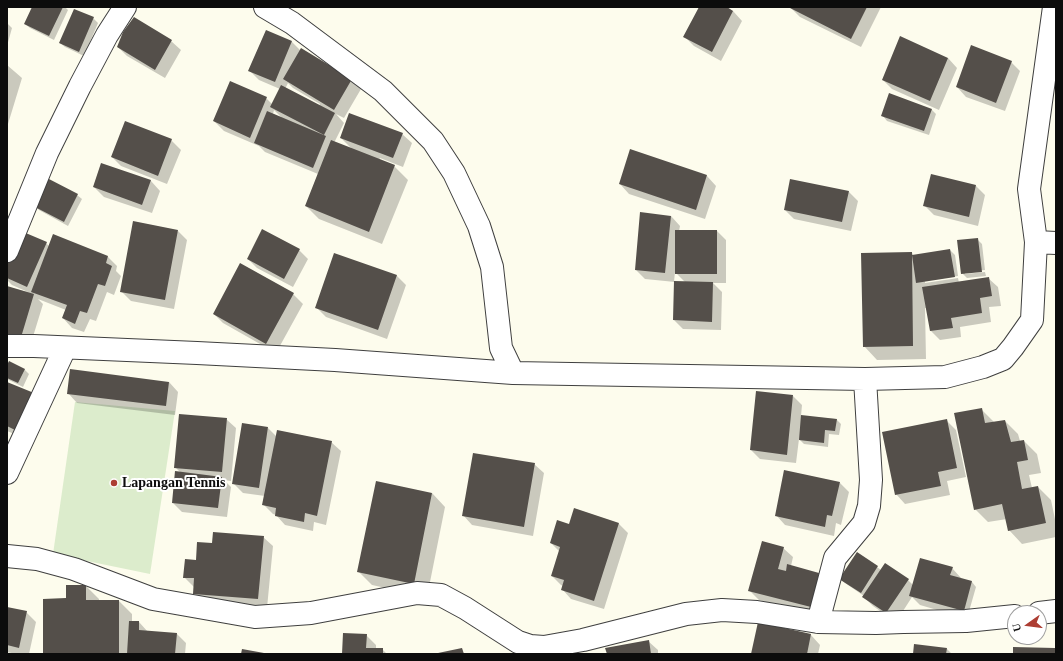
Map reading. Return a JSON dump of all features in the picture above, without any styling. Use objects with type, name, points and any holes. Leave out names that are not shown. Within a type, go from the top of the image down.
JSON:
[{"type":"street","points":[[7,251],[47,153],[107,35],[125,7]]},
{"type":"street","points":[[265,7],[292,23],[384,91],[433,141],[454,173],[478,226],[492,267],[502,348],[513,373]]},
{"type":"street","points":[[7,346],[335,360],[513,373],[866,379],[945,376],[982,367],[1003,359],[1032,320],[1046,243],[1029,189],[1054,7]]},
{"type":"street","points":[[7,473],[65,348]]},
{"type":"street","points":[[818,622],[835,558],[864,523],[869,506],[871,480],[866,379]]},
{"type":"street","points":[[7,556],[38,559],[74,569],[153,599],[255,618],[311,613],[417,593],[441,595],[465,608],[518,642],[530,646],[544,647],[583,640],[686,614],[722,610],[757,612],[818,622],[876,624],[966,621],[1007,617]]},
{"type":"green space","name":"Lapangan Tennis","points":[[75,402],[175,411],[150,574],[53,554]]},
{"type":"building","points":[[32,7],[63,7],[49,36],[24,24]]},
{"type":"building","points":[[699,7],[727,7],[733,11],[712,52],[683,37]]},
{"type":"building","points":[[867,7],[851,39],[790,8]]},
{"type":"building","points":[[74,9],[94,17],[79,52],[59,43]]},
{"type":"building","points":[[134,17],[172,40],[155,70],[117,47],[123,32]]},
{"type":"building","points":[[266,30],[292,41],[275,82],[248,71]]},
{"type":"building","points":[[900,36],[948,58],[930,101],[882,80]]},
{"type":"building","points":[[971,45],[1012,61],[996,103],[956,87]]},
{"type":"building","points":[[301,48],[352,79],[334,110],[283,79]]},
{"type":"building","points":[[230,81],[267,97],[250,138],[213,121]]},
{"type":"building","points":[[281,85],[335,113],[324,135],[270,107]]},
{"type":"building","points":[[889,93],[932,109],[924,131],[881,116]]},
{"type":"building","points":[[267,111],[326,136],[313,168],[254,143]]},
{"type":"building","points":[[349,113],[403,133],[393,158],[340,138]]},
{"type":"building","points":[[125,121],[172,139],[158,176],[111,157]]},
{"type":"building","points":[[331,140],[395,165],[369,232],[305,206]]},
{"type":"building","points":[[630,149],[707,175],[696,210],[619,184]]},
{"type":"building","points":[[101,163],[151,180],[142,205],[93,187]]},
{"type":"building","points":[[931,174],[976,185],[969,217],[923,206]]},
{"type":"building","points":[[47,178],[78,194],[64,222],[33,206]]},
{"type":"building","points":[[790,179],[849,191],[842,222],[784,210]]},
{"type":"building","points":[[640,212],[671,216],[665,273],[635,270]]},
{"type":"building","points":[[133,221],[178,230],[165,300],[120,292]]},
{"type":"building","points":[[262,229],[300,249],[284,279],[247,259]]},
{"type":"building","points":[[675,230],[717,230],[717,274],[675,274]]},
{"type":"building","points":[[21,231],[47,242],[27,287],[7,278],[7,262]]},
{"type":"building","points":[[53,234],[108,256],[106,263],[112,266],[105,286],[98,284],[87,313],[80,311],[75,324],[62,318],[67,305],[31,292]]},
{"type":"building","points":[[978,238],[982,272],[961,274],[957,240]]},
{"type":"building","points":[[950,249],[955,277],[916,283],[912,255]]},
{"type":"building","points":[[912,252],[913,346],[863,347],[861,253]]},
{"type":"building","points":[[334,253],[397,275],[378,330],[315,308]]},
{"type":"building","points":[[240,263],[294,293],[266,344],[213,314]]},
{"type":"building","points":[[989,277],[992,296],[980,298],[982,313],[951,318],[953,328],[930,331],[922,287]]},
{"type":"building","points":[[674,281],[713,282],[712,322],[673,320]]},
{"type":"building","points":[[7,286],[34,294],[19,344],[7,341]]},
{"type":"building","points":[[9,361],[25,369],[18,383],[7,378],[7,365]]},
{"type":"building","points":[[70,369],[169,382],[166,406],[67,394]]},
{"type":"building","points":[[7,382],[34,393],[17,431],[7,426]]},
{"type":"building","points":[[756,391],[793,395],[787,455],[750,450]]},
{"type":"building","points":[[982,408],[985,423],[1005,420],[1011,442],[1024,440],[1028,460],[1017,462],[1022,489],[1038,486],[1046,523],[1008,531],[1002,504],[974,510],[954,413]]},
{"type":"building","points":[[179,414],[227,418],[222,472],[174,468]]},
{"type":"building","points":[[801,415],[837,419],[835,431],[825,430],[824,443],[799,440]]},
{"type":"building","points":[[947,419],[957,468],[938,472],[941,486],[895,495],[882,432]]},
{"type":"building","points":[[242,423],[268,427],[259,488],[232,484]]},
{"type":"building","points":[[277,430],[332,441],[317,516],[305,513],[304,522],[275,516],[276,508],[262,505]]},
{"type":"building","points":[[473,453],[535,463],[524,527],[462,516]]},
{"type":"building","points":[[784,470],[840,482],[832,516],[827,515],[825,527],[775,516]]},
{"type":"building","points":[[175,471],[222,477],[218,508],[172,503]]},
{"type":"building","points":[[376,481],[432,493],[414,584],[357,572]]},
{"type":"building","points":[[574,508],[619,523],[594,601],[561,590],[564,580],[551,576],[560,547],[550,543],[557,520],[569,524]]},
{"type":"building","points":[[213,532],[264,536],[258,599],[193,594],[194,578],[183,578],[185,559],[196,560],[197,542],[212,543]]},
{"type":"building","points":[[762,541],[784,547],[778,569],[786,571],[787,564],[819,573],[811,607],[748,591]]},
{"type":"building","points":[[857,552],[878,566],[861,593],[839,579]]},
{"type":"building","points":[[920,558],[953,567],[950,575],[972,581],[964,611],[909,596]]},
{"type":"building","points":[[885,563],[909,579],[886,613],[862,597]]},
{"type":"building","points":[[66,585],[86,585],[86,600],[119,600],[119,654],[43,654],[43,599],[66,598]]},
{"type":"building","points":[[7,607],[27,611],[19,648],[7,645]]},
{"type":"building","points":[[129,621],[139,621],[139,630],[177,633],[175,654],[127,654]]},
{"type":"building","points":[[758,622],[811,634],[807,654],[751,654]]},
{"type":"building","points":[[343,633],[367,634],[366,648],[383,648],[383,654],[342,654]]},
{"type":"building","points":[[649,640],[651,654],[607,654],[605,648]]},
{"type":"building","points":[[914,644],[947,648],[946,654],[913,654]]},
{"type":"building","points":[[1013,647],[1055,648],[1055,654],[1013,654]]},
{"type":"building","points":[[462,648],[464,654],[438,654],[438,653]]},
{"type":"building","points":[[242,649],[264,653],[264,654],[241,654]]},
{"type":"place","name":"Lapangan Tennis","points":[[114,483]]}]
